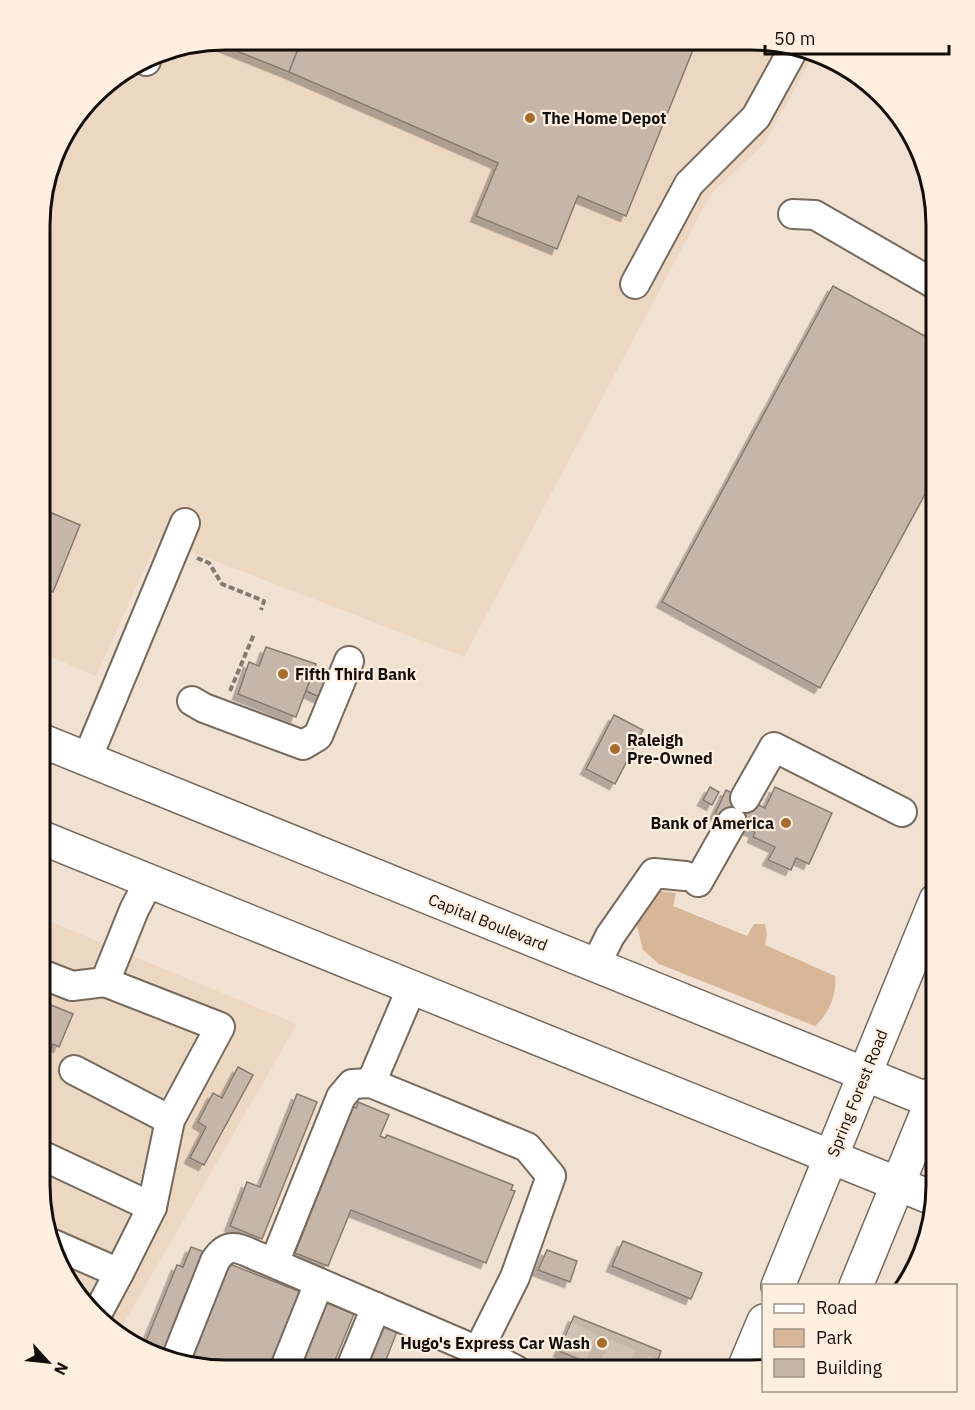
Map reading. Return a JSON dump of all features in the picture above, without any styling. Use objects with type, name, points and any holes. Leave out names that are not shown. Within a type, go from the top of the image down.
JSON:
[{"type":"main road","name":"Capital Boulevard","points":[[50,744],[595,966],[865,1074],[925,1095]]},
{"type":"main road","points":[[50,841],[925,1195]]},
{"type":"main road","name":"Spring Forest Road","points":[[779,1284],[925,926]]},
{"type":"main road","points":[[857,1284],[925,1119]]},
{"type":"main road","points":[[748,1360],[762,1326]]},
{"type":"lane","points":[[635,284],[689,184],[756,117],[791,54]]},
{"type":"lane","points":[[792,214],[815,215],[926,279]]},
{"type":"lane","points":[[87,759],[185,523]]},
{"type":"lane","points":[[192,701],[204,708],[303,745],[318,736],[349,662]]},
{"type":"lane","points":[[595,966],[610,936],[654,873],[691,879],[739,810],[774,747],[902,812]]},
{"type":"lane","points":[[105,982],[134,910],[149,881]]},
{"type":"lane","points":[[50,977],[72,986],[105,982],[220,1027],[171,1120],[152,1207],[100,1308]]},
{"type":"lane","points":[[371,1083],[412,987]]},
{"type":"lane","points":[[74,1070],[171,1120]]},
{"type":"lane","points":[[274,1263],[341,1097],[352,1084],[371,1083],[527,1147],[551,1176],[515,1278],[478,1351]]},
{"type":"lane","points":[[50,1159],[152,1207]]},
{"type":"lane","points":[[178,1355],[214,1261],[222,1250],[230,1247],[274,1263],[496,1360]]},
{"type":"lane","points":[[61,1248],[119,1273]]},
{"type":"lane","points":[[288,1360],[319,1283]]},
{"type":"lane","points":[[354,1360],[376,1307]]},
{"type":"path","points":[[196,557],[208,563],[222,584],[264,601],[261,610]]},
{"type":"path","points":[[229,693],[254,634]]},
{"type":"shaded area","points":[[750,50],[796,55],[811,61],[765,143],[711,194],[464,657],[158,539],[96,676],[50,656],[50,225],[55,179],[63,158],[79,127],[109,93],[127,79],[158,63],[179,55],[202,51]]},
{"type":"shaded area","points":[[50,922],[297,1024],[122,1327],[93,1301],[79,1283],[59,1242],[51,1208]]},
{"type":"green space","points":[[661,891],[676,893],[673,906],[747,936],[754,924],[765,924],[767,934],[765,945],[835,976],[833,997],[824,1016],[815,1026],[659,964],[643,950],[637,926],[648,903]]},
{"type":"building","points":[[234,50],[298,50],[289,72]]},
{"type":"building","name":"The Home Depot","points":[[298,50],[693,50],[626,216],[578,196],[557,249],[476,216],[498,163],[289,72]]},
{"type":"building","points":[[833,286],[926,337],[926,493],[820,688],[662,602]]},
{"type":"building","points":[[50,512],[80,525],[53,592],[50,591]]},
{"type":"building","points":[[266,647],[316,664],[296,717],[238,694],[249,662],[259,666]]},
{"type":"building","points":[[313,672],[336,681],[328,701],[306,691]]},
{"type":"building","name":"Raleigh Pre-Owned","points":[[614,715],[643,730],[615,784],[586,769]]},
{"type":"building","points":[[710,787],[719,792],[712,805],[703,800]]},
{"type":"building","points":[[775,787],[832,813],[809,864],[796,858],[791,870],[768,860],[775,847],[753,837],[755,832],[715,814],[726,790],[765,808]]},
{"type":"building","points":[[50,1005],[73,1014],[59,1047],[53,1044],[50,1051]]},
{"type":"building","points":[[238,1067],[253,1075],[204,1165],[190,1158],[206,1127],[198,1122],[213,1093],[222,1098]]},
{"type":"building","points":[[297,1094],[317,1102],[262,1239],[230,1226],[247,1182],[260,1187]]},
{"type":"building","points":[[358,1102],[389,1115],[380,1136],[385,1138],[387,1135],[513,1185],[511,1190],[515,1191],[486,1263],[351,1210],[328,1266],[295,1253],[353,1106],[356,1108]]},
{"type":"building","points":[[623,1241],[702,1273],[691,1299],[612,1266]]},
{"type":"building","points":[[191,1247],[207,1253],[168,1351],[146,1341],[177,1265],[183,1267]]},
{"type":"building","points":[[547,1250],[577,1261],[570,1282],[538,1270]]},
{"type":"building","points":[[227,1263],[301,1292],[274,1360],[225,1360],[189,1357]]},
{"type":"building","points":[[322,1301],[354,1314],[335,1360],[299,1360]]},
{"type":"building","name":"Hugo's Express Car Wash","points":[[574,1316],[661,1351],[658,1360],[580,1360],[559,1351]]},
{"type":"building","points":[[377,1320],[398,1329],[386,1360],[360,1360]]},
{"type":"tunnel","points":[[566,1336],[623,1360]]},
{"type":"place","name":"The Home Depot","points":[[530,118]]},
{"type":"place","name":"Fifth Third Bank","points":[[283,674]]},
{"type":"place","name":"Raleigh Pre-Owned","points":[[615,749]]},
{"type":"place","name":"Bank of America","points":[[786,823]]},
{"type":"place","name":"Hugo's Express Car Wash","points":[[602,1343]]}]
